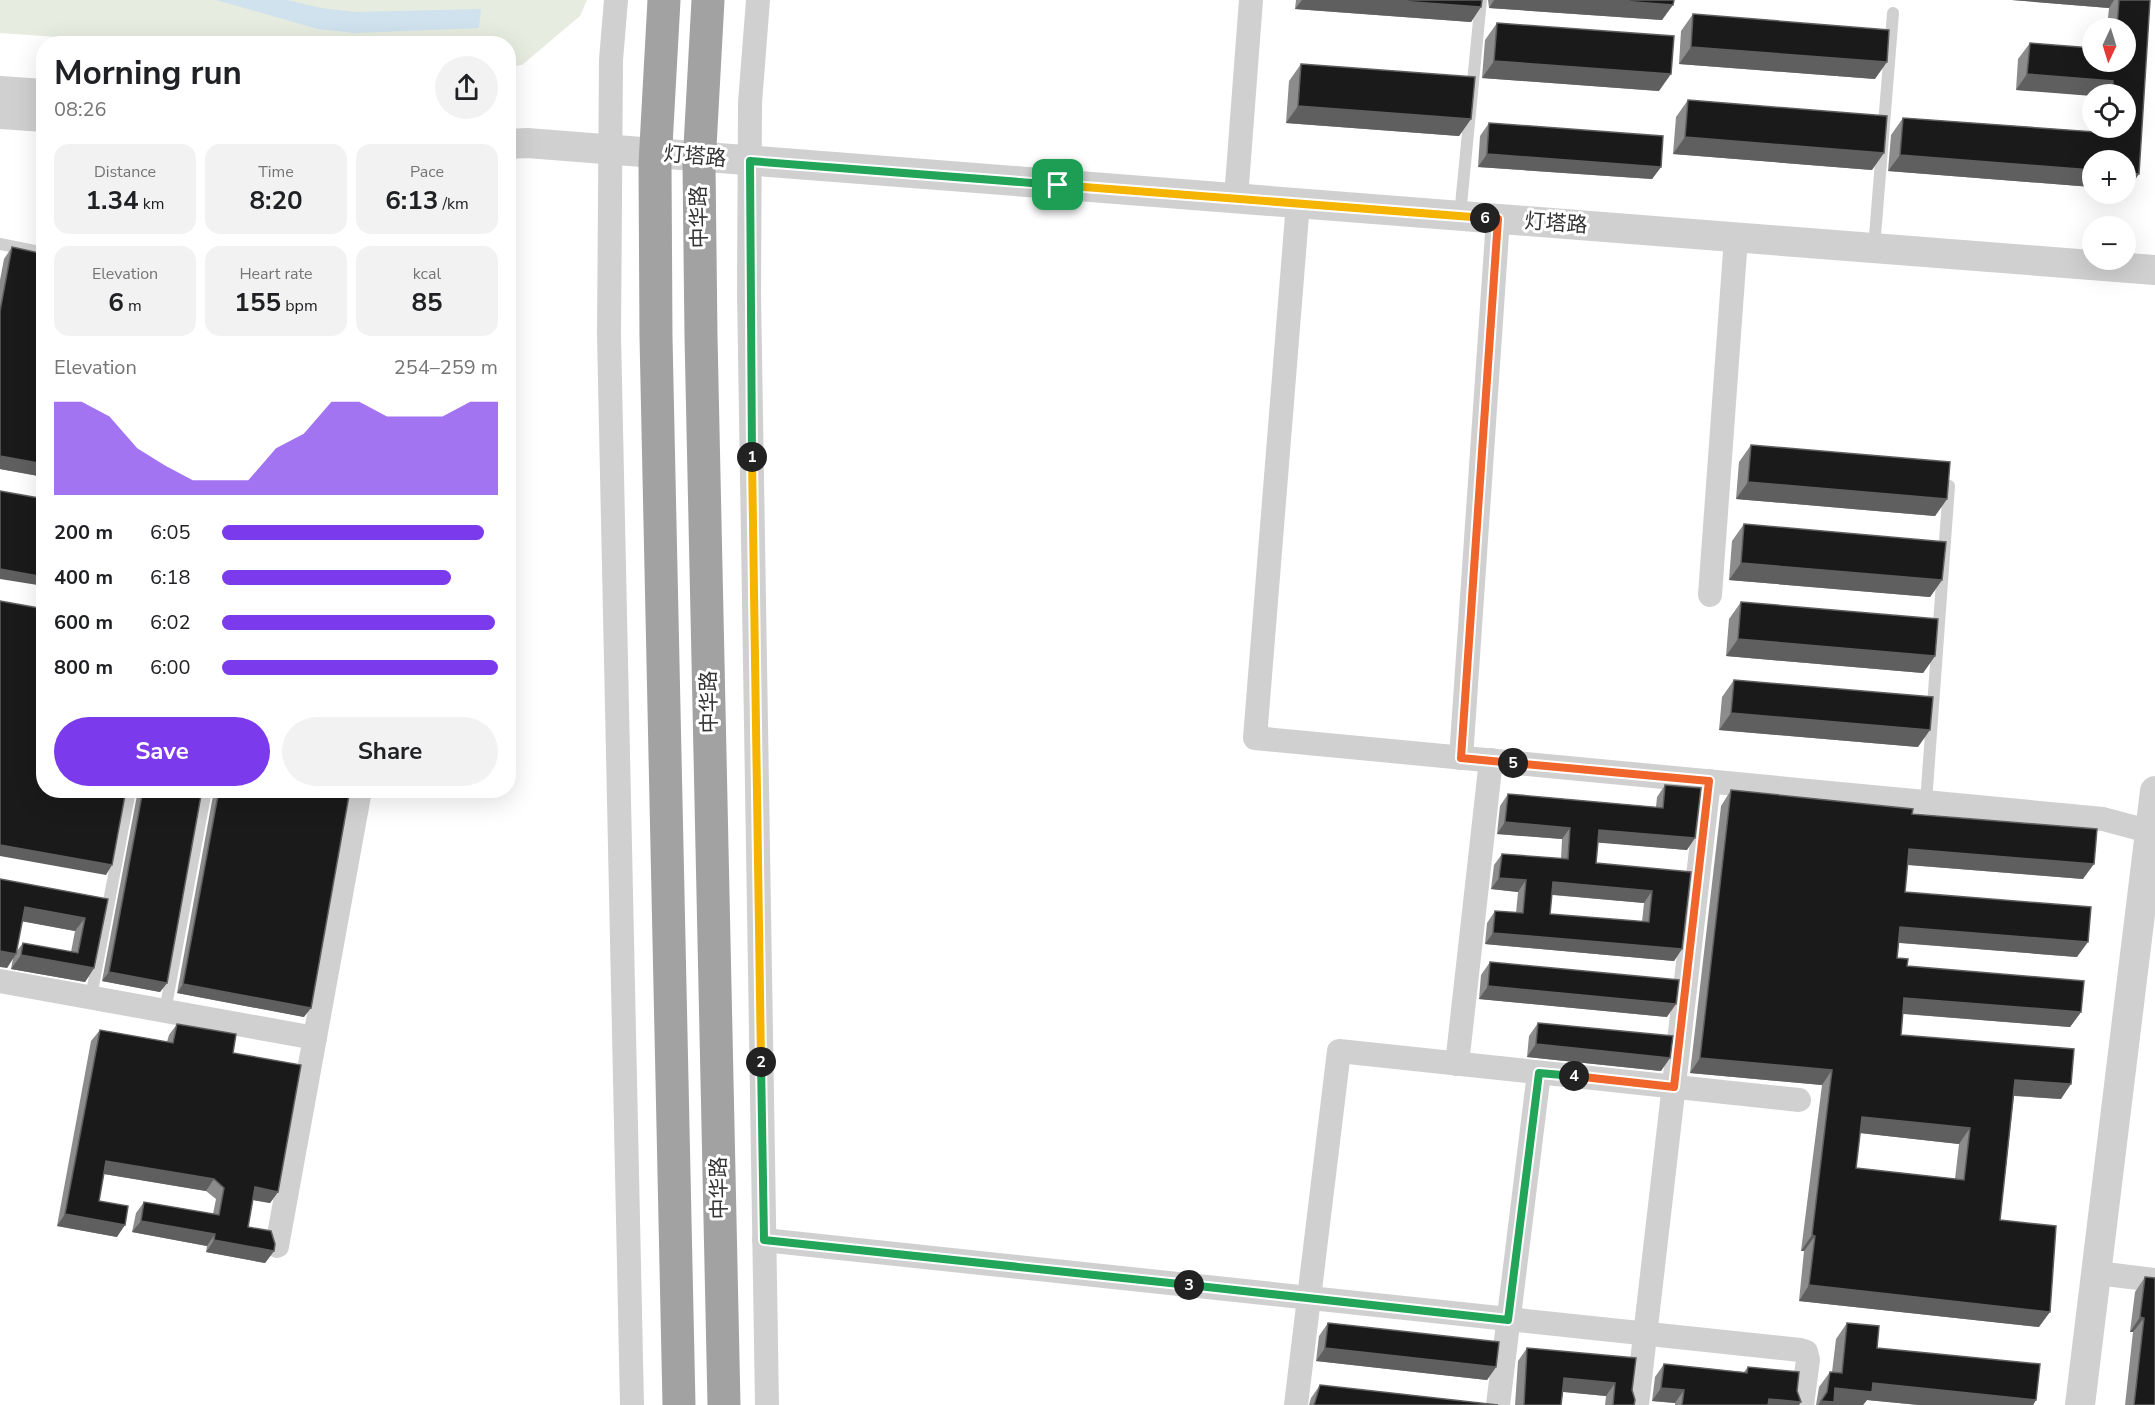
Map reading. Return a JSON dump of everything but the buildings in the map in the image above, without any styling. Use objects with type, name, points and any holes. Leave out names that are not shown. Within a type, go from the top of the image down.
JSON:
[{"type":"highway","name":"中华路","points":[[664,0],[656,153],[656,337],[679,1405]]},
{"type":"highway","name":"中华路","points":[[708,0],[699,157],[700,336],[724,1405]]},
{"type":"street","points":[[616,0],[611,60],[609,335],[632,1405]]},
{"type":"street","points":[[758,0],[750,103],[749,292],[767,1405]]},
{"type":"street","points":[[1236,198],[1251,0]]},
{"type":"street","points":[[0,91],[36,93]]},
{"type":"street","points":[[0,114],[36,116]]},
{"type":"street","name":"灯塔路","points":[[516,142],[2155,270]]},
{"type":"street","points":[[1298,204],[1255,738],[2103,819],[2153,832]]},
{"type":"street","points":[[1461,758],[1498,219]]},
{"type":"street","points":[[1710,595],[1736,237]]},
{"type":"street","points":[[1457,1064],[1491,760]]},
{"type":"street","points":[[1637,1405],[1709,781]]},
{"type":"street","points":[[2080,1405],[2153,832],[2155,791]]},
{"type":"street","points":[[277,1246],[359,798]]},
{"type":"street","points":[[0,981],[315,1038]]},
{"type":"street","points":[[1296,1405],[1339,1051],[1799,1100]]},
{"type":"street","points":[[1498,1405],[1539,1073]]},
{"type":"street","points":[[764,1240],[1800,1350],[1806,1352],[1808,1360],[1802,1405]]},
{"type":"street","points":[[2097,1273],[2155,1280]]},
{"type":"lane","points":[[1460,216],[1481,0]]},
{"type":"lane","points":[[1874,248],[1893,13]]},
{"type":"lane","points":[[0,244],[36,251]]},
{"type":"lane","points":[[1926,802],[1949,486]]},
{"type":"lane","points":[[91,997],[128,798]]},
{"type":"lane","points":[[165,1011],[205,798]]},
{"type":"shaded area","points":[[0,0],[587,0],[580,16],[522,65],[516,66],[516,36],[43,36],[0,33]]},
{"type":"water","points":[[216,0],[287,0],[321,8],[356,12],[481,9],[479,28],[355,33],[318,29]]},
{"type":"route","points":[[750,161],[1058,185],[1498,219],[1461,758],[1709,781],[1674,1087],[1539,1073],[1508,1320],[764,1240],[749,292],[750,161]]}]
